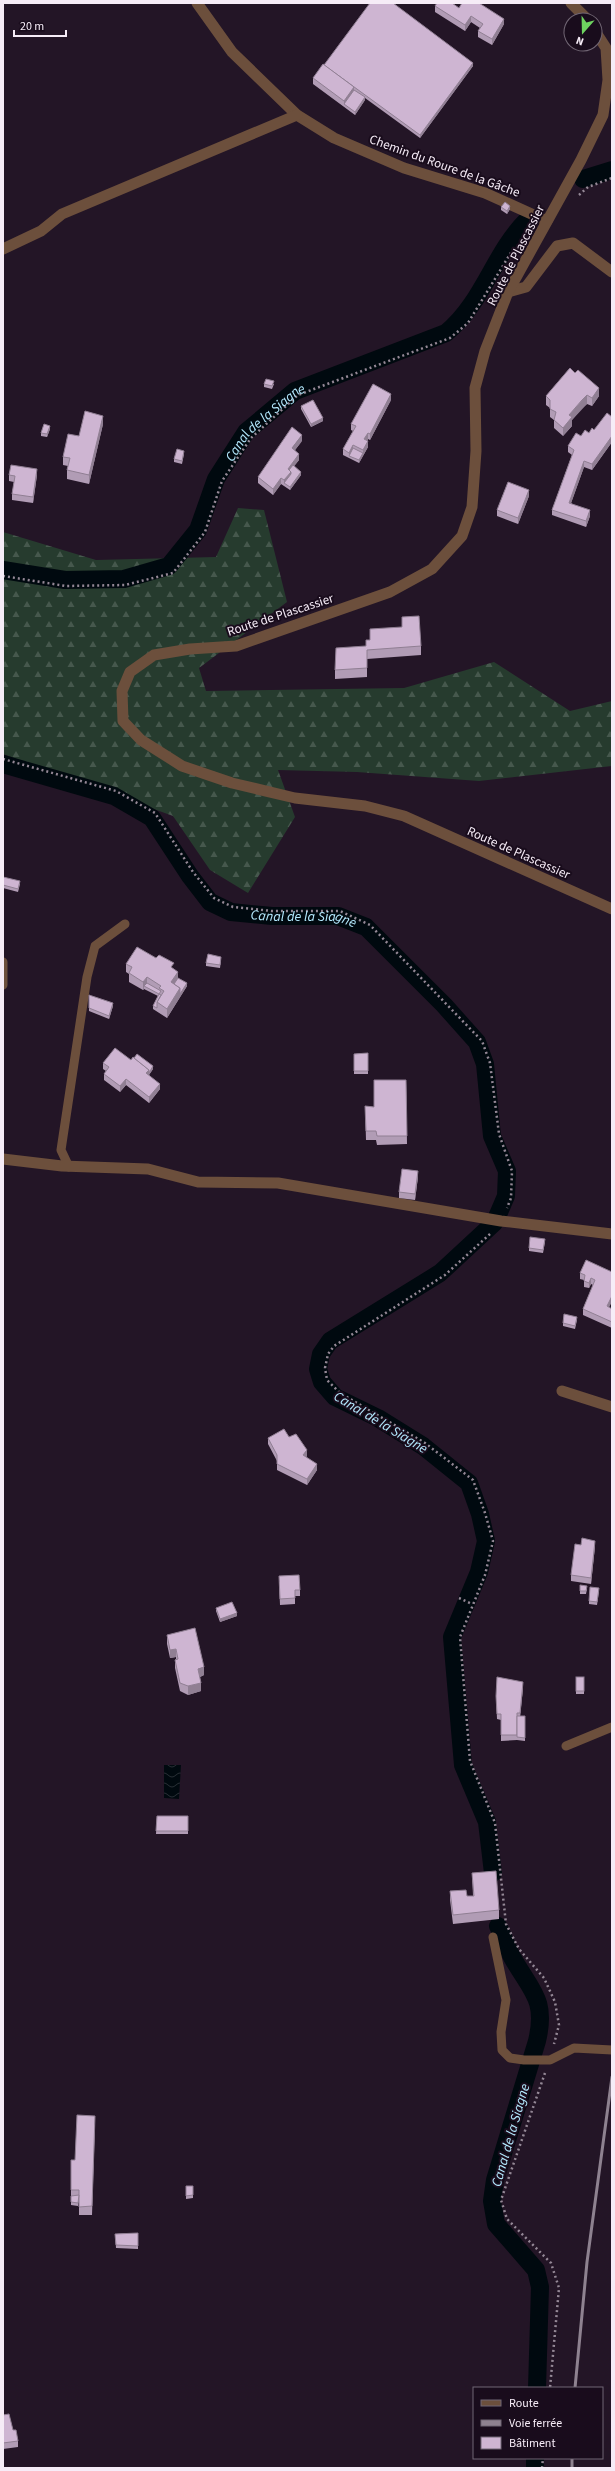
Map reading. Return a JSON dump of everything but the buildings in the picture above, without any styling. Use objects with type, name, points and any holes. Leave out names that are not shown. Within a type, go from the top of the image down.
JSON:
[{"type":"street","name":"Chemin du Roure de la Gâche","points":[[197,3],[232,52],[298,115],[334,138],[390,162],[485,192],[547,221]]},
{"type":"street","points":[[571,3],[580,12]]},
{"type":"street","name":"Route de Plascassier","points":[[603,43],[606,48],[610,73],[603,115],[508,292],[485,351],[475,388],[476,451],[472,507],[462,536],[432,568],[390,592],[236,646],[190,649],[154,655],[130,672],[122,691],[124,721],[141,740],[182,766],[232,783],[295,798],[365,806],[404,816],[612,908]]},
{"type":"street","points":[[3,249],[41,231],[62,214],[298,115]]},
{"type":"street","points":[[508,292],[526,288],[557,246],[573,243],[612,272]]},
{"type":"street","points":[[3,1159],[69,1167],[148,1170],[198,1182],[278,1183],[501,1221],[612,1234]]},
{"type":"street","points":[[562,1391],[612,1406]]},
{"type":"lane","points":[[69,1167],[62,1150],[87,977],[95,946],[125,924]]},
{"type":"lane","points":[[3,962],[3,985]]},
{"type":"lane","points":[[566,1746],[612,1727]]},
{"type":"lane","points":[[493,1937],[506,2000],[501,2032],[502,2050],[510,2058],[524,2060],[550,2060],[574,2048],[612,2050]]},
{"type":"path","points":[[3,576],[66,586],[125,586],[173,573],[204,532],[222,481],[251,438],[298,395],[450,338],[468,323],[520,240]]},
{"type":"path","points":[[3,759],[116,791],[155,813],[193,872],[214,898],[233,907],[272,911],[340,911],[370,925],[482,1041],[490,1063],[499,1134],[512,1170],[511,1198],[501,1221],[445,1275],[334,1346],[328,1354],[325,1368],[327,1380],[340,1393],[425,1443],[473,1480],[493,1541],[485,1576],[472,1604],[460,1637],[470,1762],[495,1823],[506,1924],[519,1949],[544,1978],[555,2002],[559,2025],[550,2060],[501,2200],[507,2219],[551,2263],[559,2288],[550,2387]]},
{"type":"path","points":[[460,1598],[472,1604]]},
{"type":"green space","points":[[238,508],[264,510],[287,602],[199,668],[206,691],[404,688],[494,662],[570,711],[612,701],[612,766],[479,781],[357,772],[278,770],[295,817],[248,893],[210,870],[173,816],[3,754],[3,532],[96,560],[216,557]]},
{"type":"water","points":[[164,1765],[181,1765],[179,1799],[164,1798]]},
{"type":"waterway","name":"Canal de la Siagne","points":[[583,179],[612,170]]},
{"type":"waterway","name":"Canal de la Siagne","points":[[3,570],[65,580],[124,579],[169,566],[198,530],[216,479],[246,432],[295,391],[446,333],[459,321],[470,307],[506,247],[527,220]]},
{"type":"waterway","name":"Canal de la Siagne","points":[[3,764],[114,796],[152,818],[190,876],[210,902],[231,912],[272,916],[338,916],[366,927],[444,1005],[477,1042],[485,1064],[492,1136],[507,1171],[506,1196],[497,1217]]},
{"type":"waterway","name":"Canal de la Siagne","points":[[493,1873],[487,1822],[463,1765],[452,1637],[479,1572],[486,1541],[480,1514],[469,1483],[423,1446],[378,1418],[335,1397],[322,1382],[318,1369],[321,1354],[330,1341],[440,1273],[494,1223]]},
{"type":"waterway","name":"Canal de la Siagne","points":[[498,1926],[512,1957],[531,1987],[540,2015],[540,2027],[537,2041],[495,2180],[492,2201],[496,2224],[536,2270],[540,2287],[537,2387]]},
{"type":"waterway","name":"Canal de la Siagne","points":[[535,2459],[535,2468]]},
{"type":"railway","points":[[575,2387],[587,2262],[612,2077]]},
{"type":"railway","points":[[572,2459],[572,2468]]}]
